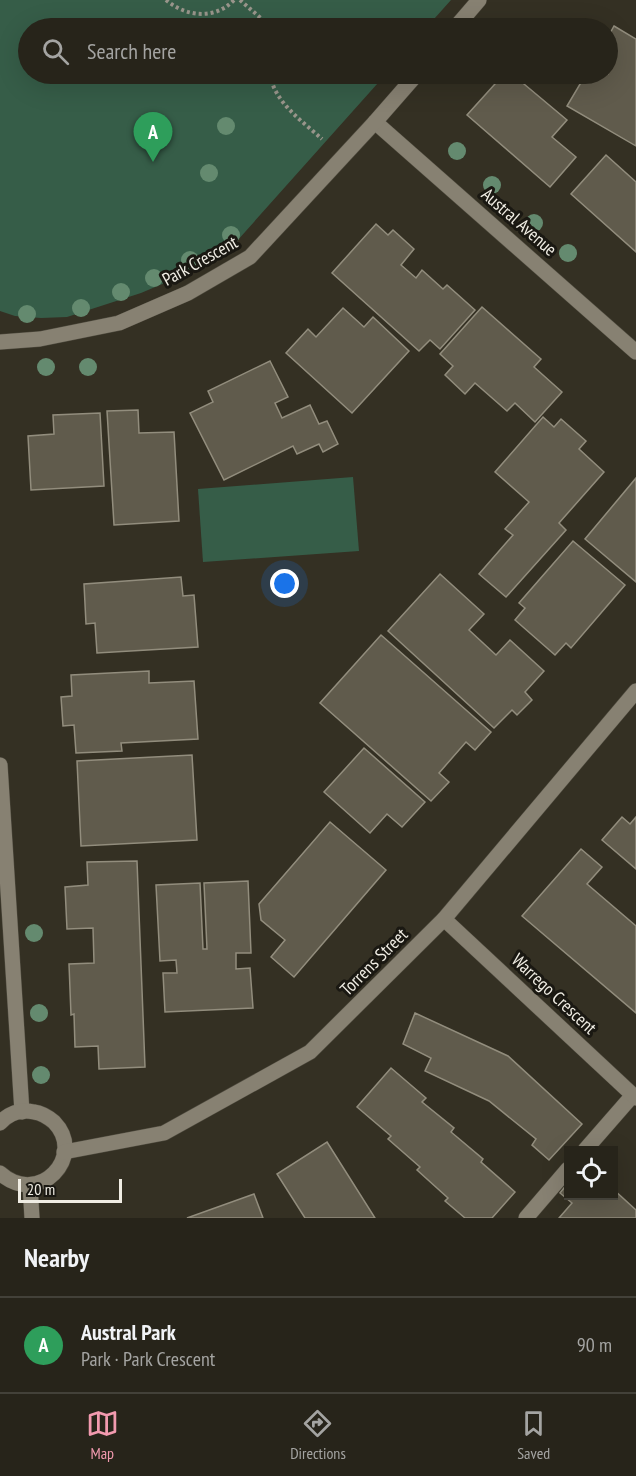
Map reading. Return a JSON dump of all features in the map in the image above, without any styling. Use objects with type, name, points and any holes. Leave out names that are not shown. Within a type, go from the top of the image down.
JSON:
[{"type":"street","points":[[463,18],[479,0]]},
{"type":"street","name":"Park Crescent","points":[[0,342],[40,339],[119,322],[188,293],[249,257],[408,84]]},
{"type":"street","name":"Austral Avenue","points":[[375,122],[636,352]]},
{"type":"street","name":"Torrens Street","points":[[64,1152],[164,1133],[310,1052],[444,919],[636,691]]},
{"type":"street","points":[[0,765],[22,1112]]},
{"type":"street","name":"Warrego Crescent","points":[[444,919],[635,1097]]},
{"type":"street","points":[[589,1146],[635,1097]]},
{"type":"street","points":[[0,1123],[5,1117],[16,1112],[28,1110],[40,1113],[50,1118],[59,1128],[64,1140],[64,1152],[60,1165],[53,1175],[42,1182],[30,1185],[17,1184],[0,1173]]},
{"type":"street","points":[[526,1218],[564,1174]]},
{"type":"street","points":[[30,1185],[32,1218]]},
{"type":"path","points":[[169,1],[178,9],[200,14],[219,10],[230,5],[234,0]]},
{"type":"path","points":[[240,0],[261,18]]},
{"type":"path","points":[[272,84],[277,96],[322,140]]},
{"type":"green space","points":[[0,0],[451,0],[435,18],[18,18],[18,84],[377,84],[228,251],[186,274],[141,293],[67,317],[15,316],[0,311]]},
{"type":"green space","points":[[353,477],[359,551],[203,562],[198,489]]},
{"type":"building","points":[[618,28],[636,39],[636,146],[567,106],[580,84],[618,84]]},
{"type":"building","points":[[495,84],[524,84],[567,120],[552,137],[576,157],[550,187],[467,115]]},
{"type":"building","points":[[606,155],[636,182],[636,252],[571,194]]},
{"type":"building","points":[[376,224],[388,235],[393,230],[414,249],[401,265],[416,278],[422,270],[443,289],[447,285],[475,310],[440,349],[430,340],[419,351],[332,273]]},
{"type":"building","points":[[482,307],[541,359],[534,367],[562,392],[535,422],[515,403],[507,411],[475,383],[465,394],[445,375],[453,366],[440,354]]},
{"type":"building","points":[[343,308],[364,327],[373,317],[409,351],[352,413],[286,353],[308,329],[316,337]]},
{"type":"building","points":[[270,361],[288,397],[275,403],[282,418],[310,405],[319,424],[327,421],[338,444],[323,452],[319,444],[297,454],[293,446],[224,480],[190,413],[213,402],[208,391]]},
{"type":"building","points":[[138,410],[139,433],[174,432],[179,521],[114,525],[107,411]]},
{"type":"building","points":[[100,413],[104,486],[31,490],[28,436],[54,434],[53,415]]},
{"type":"building","points":[[543,417],[554,427],[561,419],[586,441],[579,449],[604,472],[559,523],[566,530],[506,597],[479,574],[513,535],[505,529],[529,502],[495,472]]},
{"type":"building","points":[[636,478],[636,582],[585,539]]},
{"type":"building","points":[[573,541],[625,585],[571,648],[566,643],[555,655],[515,620],[525,608],[519,603]]},
{"type":"building","points":[[440,574],[484,614],[469,630],[496,655],[510,640],[544,671],[525,692],[532,700],[517,715],[512,710],[494,728],[388,631]]},
{"type":"building","points":[[181,577],[183,596],[194,595],[198,647],[97,653],[95,623],[86,624],[84,584]]},
{"type":"building","points":[[381,635],[491,732],[475,750],[466,742],[439,773],[449,782],[431,801],[320,703]]},
{"type":"building","points":[[149,671],[149,683],[194,681],[198,739],[121,743],[122,751],[76,753],[74,725],[63,726],[61,697],[72,696],[71,675]]},
{"type":"building","points":[[364,748],[425,802],[402,827],[387,814],[370,833],[324,792]]},
{"type":"building","points":[[192,755],[197,840],[81,846],[77,761]]},
{"type":"building","points":[[622,817],[630,824],[636,817],[636,869],[602,840]]},
{"type":"building","points":[[330,822],[386,870],[294,977],[271,957],[285,940],[261,920],[259,904]]},
{"type":"building","points":[[581,849],[602,867],[587,884],[636,926],[636,1013],[522,916]]},
{"type":"building","points":[[137,861],[145,1067],[99,1069],[98,1046],[75,1047],[74,1014],[71,1015],[69,964],[94,963],[93,928],[67,929],[65,887],[88,885],[87,862]]},
{"type":"building","points":[[248,881],[251,953],[236,953],[236,969],[250,968],[253,1008],[165,1012],[163,973],[177,973],[176,960],[160,961],[156,885],[200,883],[203,949],[207,949],[204,883]]},
{"type":"building","points":[[415,1013],[508,1056],[582,1124],[549,1160],[532,1145],[536,1139],[489,1101],[425,1071],[431,1058],[403,1044]]},
{"type":"building","points":[[391,1068],[426,1098],[422,1102],[454,1128],[451,1132],[483,1159],[481,1162],[515,1192],[492,1218],[465,1218],[445,1201],[448,1198],[417,1170],[420,1167],[388,1139],[391,1136],[357,1107]]},
{"type":"building","points":[[327,1142],[375,1218],[305,1218],[277,1174]]},
{"type":"building","points":[[254,1194],[263,1218],[187,1218]]},
{"type":"building","points":[[618,1194],[636,1210],[636,1218],[559,1218],[572,1203],[568,1200],[618,1200]]},
{"type":"place","name":"Austral Park","points":[[153,162]]}]
